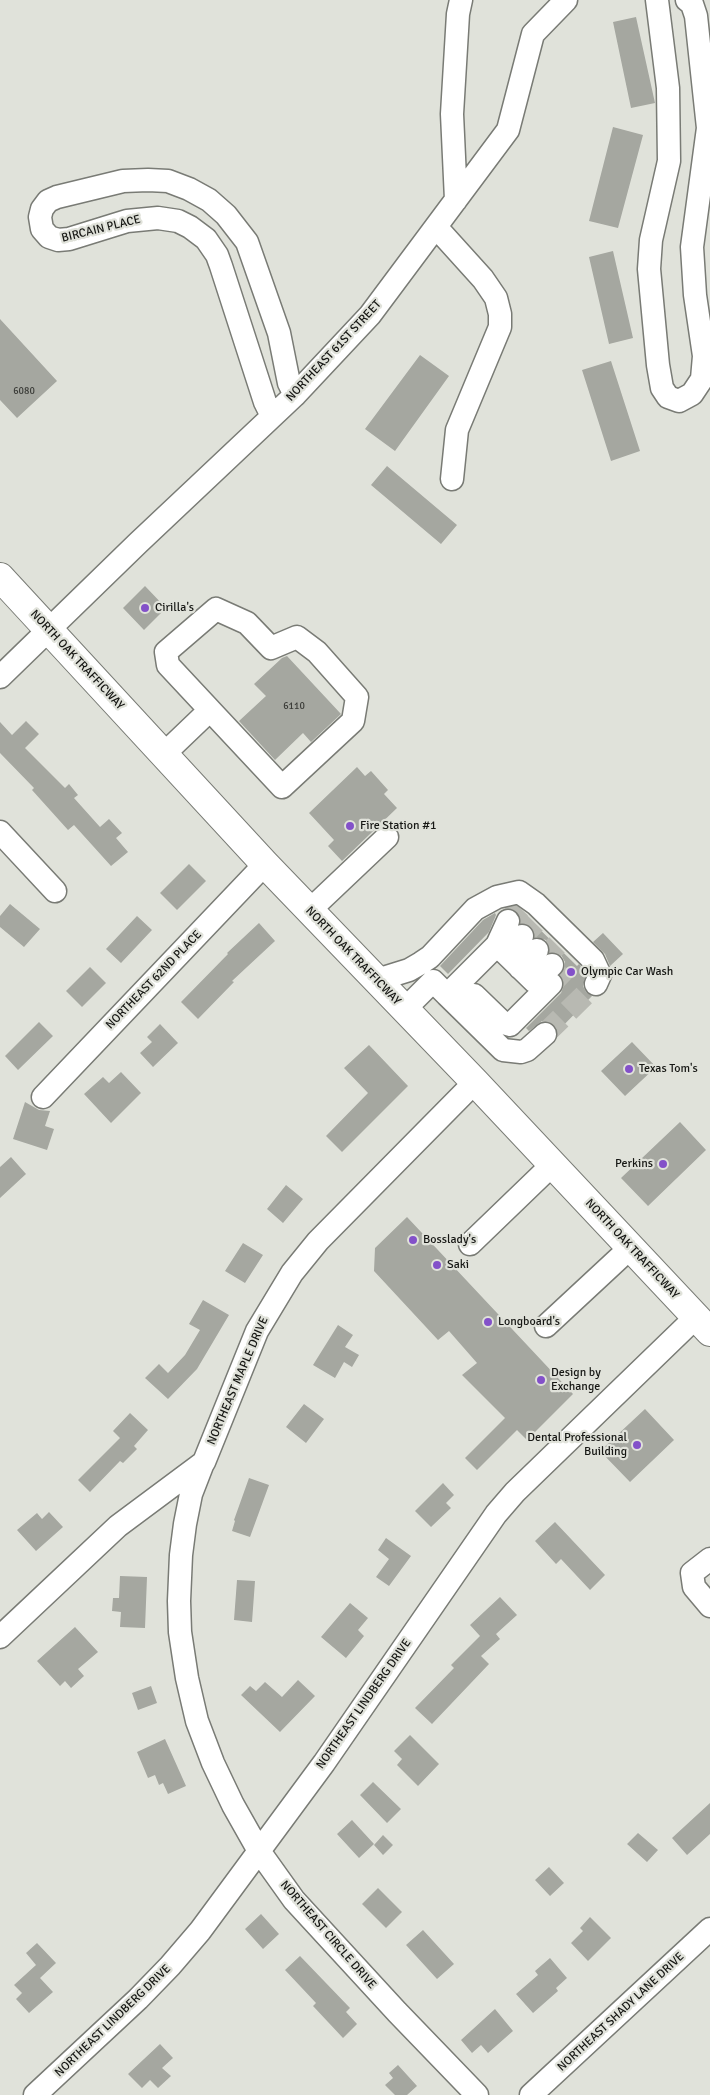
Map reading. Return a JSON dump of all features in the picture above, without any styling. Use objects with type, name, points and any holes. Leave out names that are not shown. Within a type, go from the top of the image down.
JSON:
[{"type":"main road","name":"NORTH OAK TRAFFICWAY","points":[[0,577],[265,864],[553,1164],[703,1325]]},
{"type":"street","points":[[456,200],[452,114],[458,14],[461,0]]},
{"type":"street","name":"NORTHEAST 61ST STREET","points":[[0,677],[145,536],[295,395],[370,315],[508,130],[533,34],[566,0]]},
{"type":"street","points":[[657,0],[668,88],[669,160],[651,240],[649,268],[662,388],[668,397],[680,401],[692,394],[702,379],[704,356],[695,295],[692,248],[708,128],[696,16],[692,4],[687,0]]},
{"type":"street","name":"BIRCAIN PLACE","points":[[272,416],[265,402],[217,255],[206,239],[178,221],[158,218],[126,221],[68,239],[58,240],[49,237],[42,229],[40,217],[42,209],[48,201],[124,181],[148,180],[168,181],[190,189],[209,200],[226,215],[246,242],[280,333],[289,383],[295,395]]},
{"type":"street","points":[[436,227],[483,279],[496,298],[500,314],[500,327],[457,430],[452,480]]},
{"type":"street","points":[[216,610],[247,623],[272,648],[297,638],[317,652],[357,697],[353,721],[282,787],[210,710],[168,665],[166,652],[216,610]]},
{"type":"street","points":[[164,754],[210,710]]},
{"type":"street","points":[[0,832],[56,892]]},
{"type":"street","points":[[310,910],[387,837]]},
{"type":"street","name":"NORTHEAST 62ND PLACE","points":[[43,1097],[265,864]]},
{"type":"street","points":[[376,980],[409,970],[430,957],[464,920],[484,903],[510,893],[518,892],[539,941],[510,1025],[503,1023],[474,995],[448,990]]},
{"type":"street","points":[[405,1009],[448,990],[539,941],[593,960],[599,971],[599,979],[596,984]]},
{"type":"street","points":[[430,957],[448,990],[505,1050],[521,1052],[527,1050],[545,1034]]},
{"type":"street","name":"NORTHEAST MAPLE DRIVE","points":[[204,1462],[257,1331],[292,1273],[318,1241],[475,1082]]},
{"type":"street","points":[[470,1244],[553,1164]]},
{"type":"street","points":[[546,1326],[630,1248]]},
{"type":"street","name":"NORTHEAST LINDBERG DRIVE","points":[[35,2095],[138,1999],[200,1931],[324,1763],[496,1514],[515,1492],[703,1325]]},
{"type":"street","points":[[0,1637],[118,1526],[204,1462]]},
{"type":"street","name":"NORTHEAST CIRCLE DRIVE","points":[[204,1462],[191,1494],[181,1555],[180,1624],[185,1669],[197,1721],[214,1763],[233,1805],[259,1851],[294,1900],[397,2012],[477,2095]]},
{"type":"street","points":[[710,1559],[692,1574],[694,1587],[710,1606]]},
{"type":"street","name":"NORTHEAST SHADY LANE DRIVE","points":[[531,2095],[710,1929]]},
{"type":"building","points":[[636,17],[655,103],[631,108],[613,22]]},
{"type":"building","points":[[613,127],[643,135],[618,228],[589,221]]},
{"type":"building","points":[[613,251],[633,338],[609,344],[589,257]]},
{"type":"building","points":[[0,319],[57,381],[17,418],[0,400]]},
{"type":"building","points":[[420,355],[449,376],[395,451],[365,429]]},
{"type":"building","points":[[611,361],[640,451],[611,461],[582,370]]},
{"type":"building","points":[[387,466],[457,525],[441,544],[371,485]]},
{"type":"building","name":"Cirilla's","points":[[145,586],[166,608],[144,630],[123,608]]},
{"type":"building","points":[[287,656],[341,714],[311,742],[303,733],[275,760],[239,721],[266,696],[254,684],[282,658]]},
{"type":"building","points":[[26,721],[39,734],[25,748],[65,788],[69,784],[78,795],[74,798],[100,827],[109,819],[122,833],[116,838],[128,852],[111,866],[74,825],[68,830],[32,790],[34,788],[0,753],[0,722],[12,735]]},
{"type":"building","name":"Fire Station #1","points":[[357,767],[365,776],[371,771],[388,790],[384,794],[397,808],[342,861],[328,846],[334,840],[309,813]]},
{"type":"building","points":[[189,864],[206,881],[177,910],[160,893]]},
{"type":"building","points":[[10,904],[40,929],[24,947],[0,927],[0,916]]},
{"type":"building","points":[[516,906],[577,966],[579,964],[586,975],[583,986],[586,992],[592,996],[558,1031],[549,1021],[542,1021],[529,1031],[526,1028],[561,993],[564,981],[561,975],[565,962],[561,955],[550,952],[546,940],[535,937],[531,926],[521,923],[519,914],[513,909]]},
{"type":"building","points":[[495,913],[496,915],[489,932],[448,974],[440,966],[483,920]]},
{"type":"building","points":[[137,916],[152,930],[121,963],[106,949]]},
{"type":"building","points":[[259,923],[275,941],[232,981],[234,982],[198,1019],[181,1002],[227,953]]},
{"type":"building","points":[[603,933],[623,954],[610,966],[605,954],[593,942]]},
{"type":"building","points":[[90,967],[106,983],[82,1007],[66,991]]},
{"type":"building","points":[[39,1022],[53,1036],[18,1070],[5,1056]]},
{"type":"building","points":[[160,1024],[178,1043],[153,1067],[140,1053],[152,1042],[147,1037]]},
{"type":"building","name":"Texas Tom's","points":[[632,1042],[656,1067],[625,1096],[601,1071]]},
{"type":"building","points":[[369,1045],[408,1086],[342,1152],[326,1136],[368,1093],[344,1068]]},
{"type":"building","points":[[121,1072],[141,1093],[111,1123],[84,1094],[103,1077],[109,1083]]},
{"type":"building","points":[[25,1102],[39,1110],[50,1111],[45,1126],[54,1129],[47,1150],[13,1139]]},
{"type":"building","name":"Perkins","points":[[680,1122],[706,1150],[648,1206],[621,1178]]},
{"type":"building","points":[[11,1157],[26,1174],[0,1198],[0,1167]]},
{"type":"building","points":[[286,1185],[303,1199],[283,1223],[267,1209]]},
{"type":"building","points":[[407,1217],[573,1394],[527,1440],[517,1430],[477,1470],[465,1458],[505,1418],[462,1375],[477,1363],[449,1331],[438,1340],[374,1271],[375,1248]]},
{"type":"building","points":[[243,1243],[263,1255],[245,1283],[225,1271]]},
{"type":"building","points":[[203,1300],[229,1315],[197,1369],[168,1399],[145,1378],[159,1364],[168,1373],[185,1355],[200,1330],[189,1324]]},
{"type":"building","points":[[338,1325],[353,1335],[345,1347],[359,1355],[352,1367],[344,1362],[335,1378],[313,1365]]},
{"type":"building","points":[[304,1404],[324,1419],[306,1443],[286,1427]]},
{"type":"building","name":"Dental Professional Building","points":[[645,1409],[674,1440],[630,1482],[600,1451]]},
{"type":"building","points":[[130,1413],[148,1430],[134,1446],[137,1449],[123,1463],[120,1461],[90,1492],[78,1480],[120,1438],[113,1431]]},
{"type":"building","points":[[249,1478],[269,1485],[250,1537],[232,1531]]},
{"type":"building","points":[[443,1483],[454,1495],[446,1503],[451,1508],[431,1527],[415,1511]]},
{"type":"building","points":[[49,1512],[63,1527],[36,1551],[17,1530],[37,1513],[42,1519]]},
{"type":"building","points":[[555,1522],[605,1575],[590,1590],[561,1559],[556,1564],[535,1541]]},
{"type":"building","points":[[386,1538],[411,1556],[389,1586],[376,1577],[389,1559],[378,1550]]},
{"type":"building","points":[[120,1576],[147,1577],[145,1628],[120,1627],[121,1612],[112,1611],[113,1598],[119,1598]]},
{"type":"building","points":[[237,1580],[255,1581],[252,1622],[234,1620]]},
{"type":"building","points":[[500,1597],[517,1615],[496,1634],[500,1639],[481,1656],[489,1664],[432,1724],[415,1708],[454,1668],[451,1665],[480,1636],[470,1625]]},
{"type":"building","points":[[350,1603],[368,1618],[358,1630],[364,1636],[346,1658],[321,1637]]},
{"type":"building","points":[[75,1627],[98,1652],[78,1669],[84,1676],[71,1688],[65,1681],[60,1686],[37,1661]]},
{"type":"building","points":[[298,1680],[315,1696],[280,1732],[241,1695],[250,1686],[256,1691],[265,1682],[282,1697]]},
{"type":"building","points":[[151,1686],[157,1703],[138,1710],[132,1693]]},
{"type":"building","points":[[410,1735],[439,1764],[418,1786],[397,1765],[402,1759],[394,1751]]},
{"type":"building","points":[[165,1739],[186,1786],[168,1794],[163,1783],[159,1785],[155,1775],[148,1778],[137,1752]]},
{"type":"building","points":[[373,1782],[401,1809],[387,1823],[360,1795]]},
{"type":"building","points":[[710,1803],[710,1834],[687,1855],[672,1838]]},
{"type":"building","points":[[352,1820],[374,1844],[359,1858],[337,1834]]},
{"type":"building","points":[[638,1833],[658,1850],[647,1862],[627,1844]]},
{"type":"building","points":[[383,1835],[393,1845],[383,1855],[374,1845]]},
{"type":"building","points":[[549,1867],[564,1883],[550,1896],[535,1880]]},
{"type":"building","points":[[378,1888],[402,1912],[386,1928],[362,1904]]},
{"type":"building","points":[[261,1914],[279,1934],[263,1949],[245,1929]]},
{"type":"building","points":[[590,1917],[611,1938],[588,1961],[571,1943],[583,1931],[580,1928]]},
{"type":"building","points":[[423,1930],[454,1964],[437,1979],[406,1945]]},
{"type":"building","points":[[37,1943],[56,1963],[40,1978],[53,1992],[29,2013],[16,1999],[22,1993],[14,1985],[36,1965],[26,1953]]},
{"type":"building","points":[[300,1956],[350,2008],[346,2012],[357,2024],[343,2038],[313,2006],[316,2003],[285,1970]]},
{"type":"building","points":[[550,1958],[567,1978],[556,1988],[558,1991],[533,2013],[516,1994],[538,1975],[535,1971]]},
{"type":"building","points":[[495,2009],[513,2031],[488,2053],[481,2045],[472,2053],[461,2040]]},
{"type":"building","points":[[160,2044],[173,2058],[162,2068],[171,2076],[158,2088],[150,2080],[142,2088],[128,2074]]},
{"type":"building","points":[[398,2065],[417,2086],[407,2095],[395,2095],[385,2085],[393,2078],[389,2073]]},
{"type":"tunnel","points":[[508,921],[520,908]]},
{"type":"tunnel","points":[[522,936],[535,923]]},
{"type":"tunnel","points":[[544,958],[557,945]]},
{"type":"tunnel","points":[[551,984],[573,961]]},
{"type":"tunnel","points":[[545,1034],[596,984]]},
{"type":"place","name":"Cirilla's","points":[[145,608]]},
{"type":"place","name":"Fire Station #1","points":[[350,826]]},
{"type":"place","name":"Olympic Car Wash","points":[[571,972]]},
{"type":"place","name":"Texas Tom's","points":[[629,1069]]},
{"type":"place","name":"Perkins","points":[[663,1164]]},
{"type":"place","name":"Bosslady's","points":[[413,1240]]},
{"type":"place","name":"Saki","points":[[437,1265]]},
{"type":"place","name":"Longboard's","points":[[488,1322]]},
{"type":"place","name":"Design by Exchange","points":[[541,1380]]},
{"type":"place","name":"Dental Professional Building","points":[[637,1445]]}]
